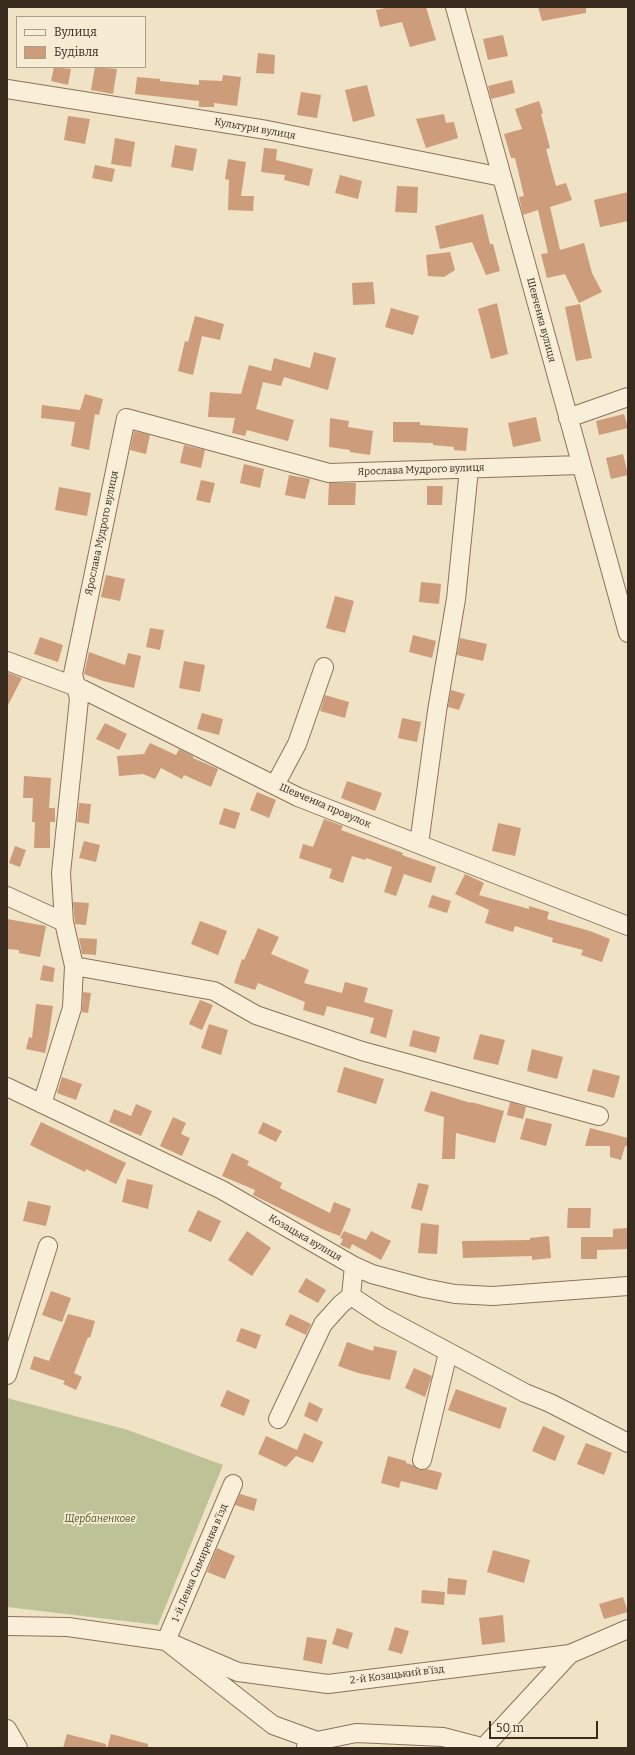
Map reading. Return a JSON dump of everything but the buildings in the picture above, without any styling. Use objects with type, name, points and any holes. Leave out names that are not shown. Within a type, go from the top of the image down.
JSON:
[{"type":"street","name":"Шевченка вулиця","points":[[455,7],[628,633]]},
{"type":"street","name":"Культури вулиця","points":[[8,92],[267,130],[502,177]]},
{"type":"street","points":[[568,418],[628,397]]},
{"type":"street","name":"Ярослава Мудрого вулиця","points":[[42,1104],[72,1008],[74,966],[64,922],[61,874],[79,699],[73,674],[126,418],[329,473],[581,465]]},
{"type":"street","points":[[419,844],[437,710],[456,599],[469,469]]},
{"type":"street","name":"Шевченка провулок","points":[[7,661],[76,687],[298,797],[628,926]]},
{"type":"street","points":[[275,786],[297,744],[324,667]]},
{"type":"street","points":[[7,896],[64,922]]},
{"type":"street","points":[[74,966],[214,991],[256,1015],[362,1051],[598,1116]]},
{"type":"street","name":"Козацька вулиця","points":[[7,1087],[222,1190],[354,1266],[372,1274],[424,1288],[455,1294],[493,1296],[628,1286]]},
{"type":"street","points":[[7,1375],[48,1246]]},
{"type":"street","points":[[278,1420],[322,1324],[351,1296],[354,1266]]},
{"type":"street","points":[[351,1296],[384,1318],[448,1353],[525,1393],[550,1403],[628,1443]]},
{"type":"street","points":[[422,1460],[448,1353]]},
{"type":"street","name":"1-й Левка Симиренка в’їзд","points":[[166,1641],[233,1484]]},
{"type":"street","points":[[7,1626],[68,1626],[166,1641],[273,1725],[311,1745],[356,1734],[372,1734],[443,1736],[485,1747],[570,1654]]},
{"type":"street","name":"2-й Козацький в’їзд","points":[[166,1641],[238,1672],[328,1684],[570,1654],[628,1629]]},
{"type":"street","points":[[7,1729],[18,1748]]},
{"type":"green space","name":"Щербаненкове","points":[[7,1398],[128,1430],[223,1465],[158,1625],[7,1607]]}]
